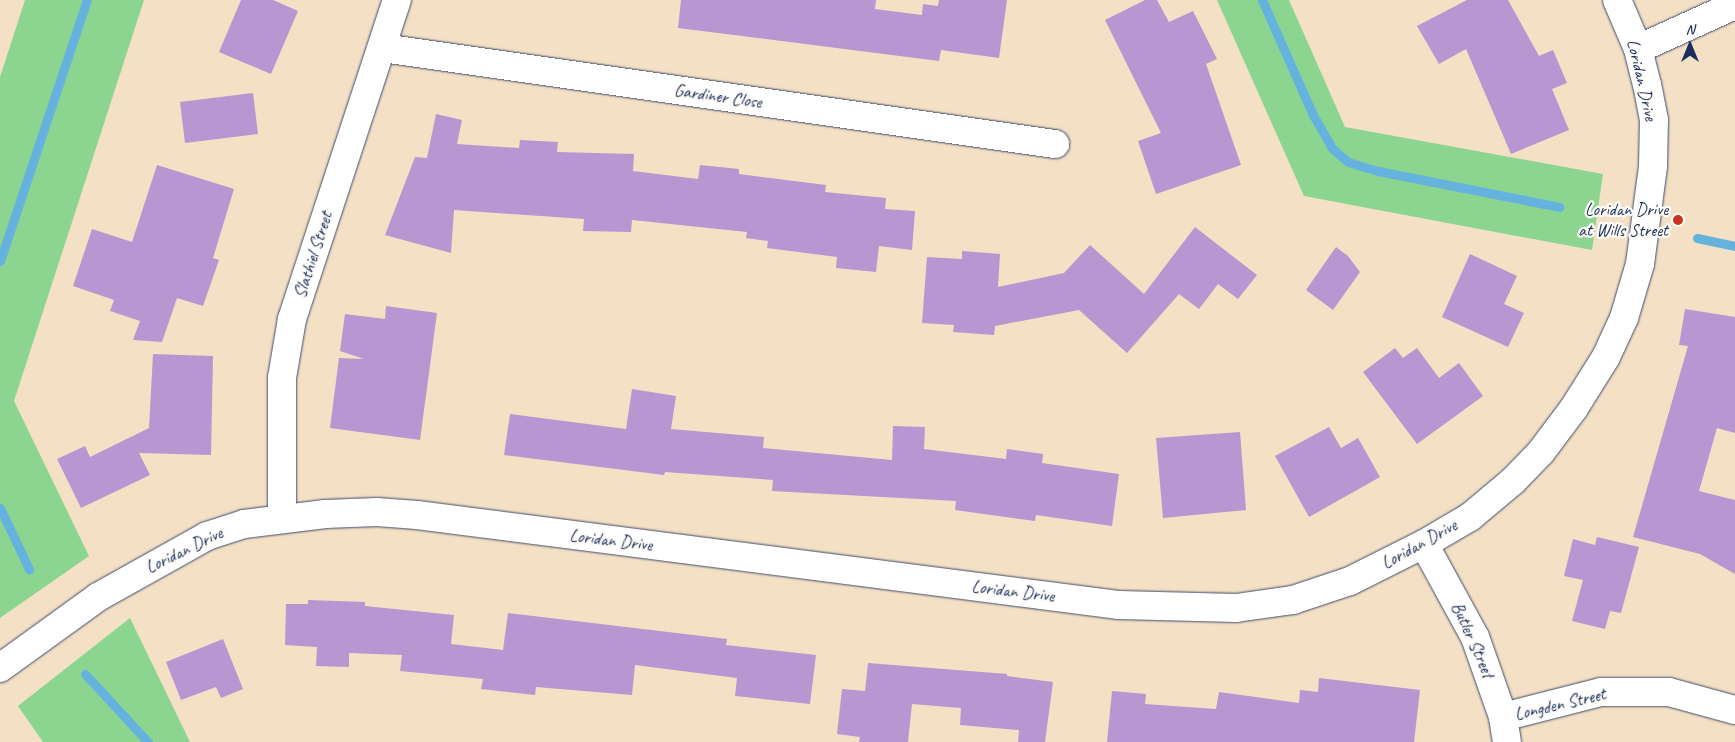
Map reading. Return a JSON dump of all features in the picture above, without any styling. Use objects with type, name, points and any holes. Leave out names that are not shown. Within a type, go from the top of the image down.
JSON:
[{"type":"street","name":"Slathiel Street","points":[[282,518],[282,378],[292,320],[397,0]]},
{"type":"street","name":"Loridan Drive","points":[[0,668],[98,597],[154,563],[207,536],[282,518],[377,512],[417,515],[1120,605],[1236,608],[1292,600],[1350,581],[1424,544],[1470,517],[1513,481],[1541,452],[1579,401],[1606,357],[1624,318],[1640,264],[1653,166],[1654,120],[1638,49],[1617,0]]},
{"type":"street","points":[[1638,49],[1735,5]]},
{"type":"street","name":"Gardiner Close","points":[[382,48],[1055,144]]},
{"type":"street","name":"Butler Street","points":[[1424,544],[1475,637],[1505,729]]},
{"type":"street","name":"Longden Street","points":[[1505,729],[1601,692],[1669,692],[1735,710]]},
{"type":"green space","points":[[25,0],[144,0],[14,401],[89,556],[0,618],[0,77]]},
{"type":"green space","points":[[1217,0],[1289,0],[1345,127],[1603,174],[1592,250],[1304,196]]},
{"type":"green space","points":[[130,618],[190,742],[43,742],[18,706]]},
{"type":"building","points":[[241,0],[273,0],[298,11],[271,74],[219,52]]},
{"type":"building","points":[[681,0],[876,0],[875,9],[922,15],[923,4],[938,6],[939,0],[1007,0],[999,58],[941,50],[939,61],[678,28]]},
{"type":"building","points":[[1145,0],[1157,0],[1169,22],[1193,11],[1217,59],[1206,64],[1241,165],[1156,194],[1138,141],[1161,133],[1105,20]]},
{"type":"building","points":[[1467,0],[1508,0],[1539,56],[1553,50],[1567,83],[1552,89],[1569,130],[1511,154],[1466,49],[1439,64],[1417,26]]},
{"type":"building","points":[[253,93],[258,134],[185,143],[180,102]]},
{"type":"building","points":[[436,114],[462,120],[457,144],[519,148],[520,140],[558,142],[557,152],[634,154],[633,171],[698,179],[700,165],[739,169],[739,174],[826,185],[825,192],[886,198],[885,209],[915,211],[912,250],[879,246],[876,272],[836,268],[837,257],[767,248],[768,241],[746,238],[747,232],[632,220],[631,232],[583,231],[584,219],[454,210],[451,253],[385,235],[415,157],[427,158]]},
{"type":"building","points":[[157,165],[234,189],[213,258],[219,260],[203,306],[177,298],[162,342],[133,340],[140,321],[110,311],[114,300],[73,286],[92,229],[132,242]]},
{"type":"building","points":[[1195,227],[1257,275],[1238,299],[1218,284],[1199,309],[1179,294],[1127,353],[1079,310],[995,326],[994,335],[953,332],[954,325],[922,323],[927,257],[962,259],[962,251],[1000,254],[998,287],[1064,273],[1090,245],[1144,294]]},
{"type":"building","points":[[1336,247],[1348,256],[1360,272],[1333,310],[1306,290]]},
{"type":"building","points":[[1470,254],[1517,276],[1504,304],[1524,313],[1508,347],[1442,317]]},
{"type":"building","points":[[386,306],[437,313],[420,440],[330,428],[339,358],[364,359],[340,351],[345,314],[385,319]]},
{"type":"building","points":[[1685,309],[1735,317],[1735,433],[1717,428],[1699,491],[1735,500],[1735,574],[1700,554],[1633,537],[1688,346],[1679,345]]},
{"type":"building","points":[[1395,348],[1403,358],[1417,348],[1439,378],[1459,363],[1483,396],[1417,444],[1363,372]]},
{"type":"building","points":[[153,354],[213,356],[211,455],[139,453],[150,475],[81,508],[57,459],[85,446],[90,457],[149,428]]},
{"type":"building","points":[[632,389],[676,396],[671,429],[764,437],[763,448],[892,460],[893,426],[925,427],[924,449],[1006,459],[1007,449],[1043,454],[1042,463],[1119,474],[1112,526],[1036,515],[1035,521],[955,510],[956,501],[772,491],[773,480],[665,472],[664,475],[504,455],[510,414],[626,429]]},
{"type":"building","points":[[1329,427],[1341,448],[1358,438],[1380,477],[1309,517],[1275,456]]},
{"type":"building","points":[[1240,432],[1246,510],[1163,518],[1156,438]]},
{"type":"building","points":[[1597,537],[1639,547],[1621,613],[1610,611],[1605,629],[1572,621],[1583,580],[1564,576],[1573,539],[1595,545]]},
{"type":"building","points":[[308,600],[365,602],[365,606],[454,615],[451,644],[503,650],[508,613],[727,639],[726,645],[816,655],[810,704],[735,696],[737,678],[635,665],[632,695],[536,687],[535,695],[481,689],[483,679],[400,671],[402,655],[349,653],[349,667],[316,666],[317,647],[285,645],[286,604],[308,604]]},
{"type":"building","points":[[223,639],[243,689],[221,698],[216,687],[181,700],[166,662]]},
{"type":"building","points":[[868,663],[1007,674],[1007,676],[1053,682],[1045,742],[1018,742],[1019,730],[960,725],[961,708],[912,704],[908,742],[859,742],[860,737],[837,734],[842,689],[865,691]]},
{"type":"building","points":[[1319,678],[1420,690],[1414,742],[1107,742],[1112,691],[1146,694],[1145,704],[1216,709],[1219,692],[1299,703],[1300,690],[1318,692]]},
{"type":"waterway","points":[[0,261],[87,0]]},
{"type":"waterway","points":[[1262,0],[1313,115],[1333,149],[1348,162],[1378,171],[1559,207]]},
{"type":"waterway","points":[[1697,238],[1735,246]]},
{"type":"waterway","points":[[0,508],[29,569]]},
{"type":"waterway","points":[[85,674],[148,742]]},
{"type":"place","name":"Loridan Drive at Wills Street","points":[[1678,220]]}]
